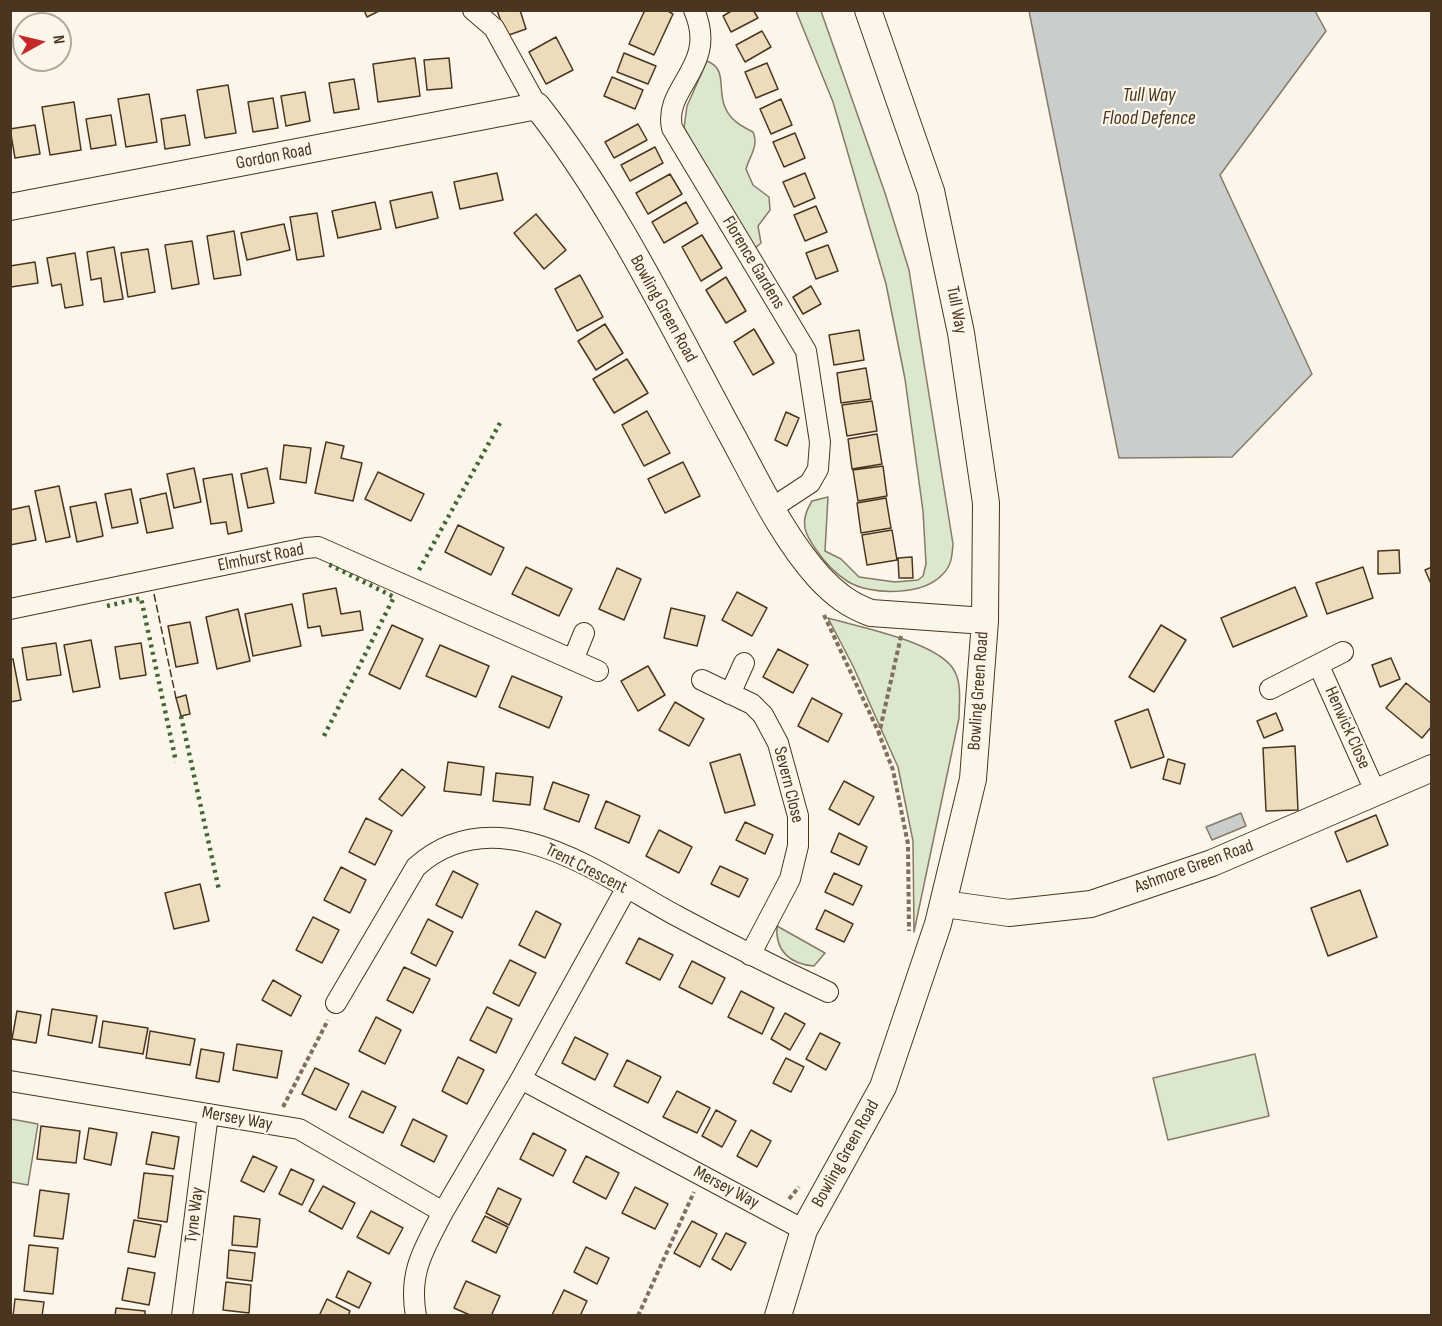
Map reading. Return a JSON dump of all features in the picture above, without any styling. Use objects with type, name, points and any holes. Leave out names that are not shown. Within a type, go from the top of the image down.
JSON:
[{"type":"street","name":"Bowling Green Road","points":[[473,10],[494,28],[537,106],[557,131],[625,240],[772,508],[806,560],[838,596],[853,606],[871,613],[985,621],[973,779],[944,904],[883,1086],[804,1230],[778,1316]]},
{"type":"street","name":"Florence Gardens","points":[[694,10],[702,29],[702,44],[673,112],[672,128],[806,351],[820,442],[818,469],[810,483],[772,508]]},
{"type":"street","name":"Tull Way","points":[[868,10],[931,191],[961,333],[986,503],[985,621]]},
{"type":"street","name":"Gordon Road","points":[[10,207],[537,106]]},
{"type":"street","name":"Elmhurst Road","points":[[10,609],[306,548],[318,548],[598,671]]},
{"type":"street","points":[[573,660],[584,633]]},
{"type":"street","points":[[1270,689],[1343,652]]},
{"type":"street","points":[[730,694],[744,663]]},
{"type":"street","name":"Henwick Close","points":[[1319,666],[1375,791]]},
{"type":"street","name":"Severn Close","points":[[702,680],[752,704],[763,715],[778,743],[800,831],[790,879],[750,955]]},
{"type":"street","name":"Ashmore Green Road","points":[[944,904],[1009,913],[1091,904],[1212,863],[1431,768]]},
{"type":"street","name":"Trent Crescent","points":[[336,1004],[416,867],[432,853],[449,844],[485,838],[544,846],[579,862],[750,955],[828,992]]},
{"type":"street","points":[[416,1316],[414,1280],[418,1260],[626,889]]},
{"type":"street","name":"Mersey Way","points":[[521,1079],[804,1230]]},
{"type":"street","name":"Mersey Way","points":[[10,1081],[299,1129],[443,1212]]},
{"type":"street","name":"Tyne Way","points":[[182,1316],[208,1114]]},
{"type":"path","points":[[821,607],[879,734],[892,770],[908,844],[909,940]]},
{"type":"path","points":[[879,734],[902,633],[914,617]]},
{"type":"path","points":[[274,1125],[336,1004]]},
{"type":"path","points":[[638,1316],[701,1175]]},
{"type":"path","points":[[781,1217],[792,1192],[801,1185]]},
{"type":"green space","points":[[796,11],[821,11],[885,193],[909,270],[953,544],[952,556],[946,571],[934,581],[910,590],[882,591],[857,586],[847,581],[823,560],[806,533],[805,515],[812,501],[828,497],[825,551],[841,559],[859,577],[895,582],[918,580],[923,576],[926,564],[923,511],[905,379],[886,284],[833,102]]},
{"type":"green space","points":[[707,61],[718,69],[727,112],[736,122],[753,132],[755,137],[746,169],[753,185],[769,197],[770,210],[758,226],[761,243],[754,249],[684,128],[687,106]]},
{"type":"green space","points":[[828,618],[917,644],[947,661],[959,683],[959,718],[914,932],[913,841],[898,767],[853,666]]},
{"type":"green space","points":[[777,926],[825,953],[814,966],[791,959],[779,943]]},
{"type":"green space","points":[[1255,1054],[1269,1116],[1168,1140],[1153,1078]]},
{"type":"green space","points":[[11,1119],[38,1124],[28,1185],[11,1182]]},
{"type":"water","name":"Tull Way Flood Defence","points":[[1029,11],[1315,11],[1326,31],[1220,175],[1312,374],[1232,457],[1119,458]]},
{"type":"water","points":[[1241,813],[1246,826],[1212,840],[1206,827]]},
{"type":"building","points":[[364,10],[381,10],[367,17]]},
{"type":"building","points":[[497,10],[520,10],[526,29],[506,36]]},
{"type":"building","points":[[645,10],[666,10],[673,14],[654,55],[629,44]]},
{"type":"building","points":[[733,10],[753,10],[758,18],[731,32],[723,16]]},
{"type":"building","points":[[762,31],[771,47],[745,62],[736,45]]},
{"type":"building","points":[[556,37],[573,70],[546,84],[529,52]]},
{"type":"building","points":[[624,53],[656,66],[648,84],[617,72]]},
{"type":"building","points":[[415,58],[420,96],[378,102],[373,64]]},
{"type":"building","points":[[449,58],[452,88],[427,90],[424,60]]},
{"type":"building","points":[[767,63],[778,89],[756,98],[745,72]]},
{"type":"building","points":[[612,77],[643,90],[635,109],[604,96]]},
{"type":"building","points":[[354,79],[359,109],[334,113],[329,83]]},
{"type":"building","points":[[228,85],[236,133],[205,138],[197,90]]},
{"type":"building","points":[[305,92],[310,121],[286,126],[281,96]]},
{"type":"building","points":[[149,94],[157,142],[126,147],[118,99]]},
{"type":"building","points":[[273,98],[278,128],[253,132],[248,102]]},
{"type":"building","points":[[781,99],[792,125],[771,134],[760,109]]},
{"type":"building","points":[[74,102],[81,150],[50,155],[42,107]]},
{"type":"building","points":[[111,115],[116,145],[91,149],[86,119]]},
{"type":"building","points":[[185,115],[190,145],[165,149],[161,119]]},
{"type":"building","points":[[638,124],[647,140],[614,158],[605,142]]},
{"type":"building","points":[[35,125],[40,154],[15,158],[10,129]]},
{"type":"building","points":[[795,133],[805,158],[784,167],[773,142]]},
{"type":"building","points":[[655,147],[663,163],[630,181],[621,165]]},
{"type":"building","points":[[497,173],[503,200],[460,209],[454,182]]},
{"type":"building","points":[[805,173],[815,198],[794,207],[783,182]]},
{"type":"building","points":[[670,174],[682,194],[648,214],[636,193]]},
{"type":"building","points":[[432,192],[438,218],[396,228],[390,201]]},
{"type":"building","points":[[375,202],[381,229],[338,238],[332,211]]},
{"type":"building","points":[[686,202],[698,223],[664,243],[652,222]]},
{"type":"building","points":[[816,206],[827,232],[805,241],[794,215]]},
{"type":"building","points":[[317,213],[324,256],[297,260],[290,217]]},
{"type":"building","points":[[536,214],[566,250],[544,269],[514,233]]},
{"type":"building","points":[[284,224],[290,250],[247,260],[241,233]]},
{"type":"building","points":[[234,231],[241,275],[214,279],[207,236]]},
{"type":"building","points":[[702,235],[722,268],[701,281],[682,247]]},
{"type":"building","points":[[192,241],[199,284],[172,289],[165,245]]},
{"type":"building","points":[[828,245],[838,271],[816,279],[806,253]]},
{"type":"building","points":[[114,247],[123,299],[104,302],[101,278],[91,280],[87,252]]},
{"type":"building","points":[[148,249],[155,292],[128,297],[121,253]]},
{"type":"building","points":[[75,253],[83,305],[65,308],[61,284],[52,286],[47,258]]},
{"type":"building","points":[[35,262],[38,283],[11,287],[10,266]]},
{"type":"building","points":[[580,275],[603,317],[577,331],[555,289]]},
{"type":"building","points":[[726,277],[746,311],[726,323],[706,290]]},
{"type":"building","points":[[811,286],[821,304],[803,314],[793,297]]},
{"type":"building","points":[[605,324],[623,353],[596,370],[578,341]]},
{"type":"building","points":[[754,329],[774,363],[753,375],[734,342]]},
{"type":"building","points":[[859,330],[864,360],[834,365],[829,335]]},
{"type":"building","points":[[627,359],[648,393],[614,413],[593,379]]},
{"type":"building","points":[[866,368],[871,399],[841,403],[837,373]]},
{"type":"building","points":[[872,401],[877,431],[847,436],[842,405]]},
{"type":"building","points":[[647,411],[670,453],[644,466],[622,425]]},
{"type":"building","points":[[786,412],[799,418],[787,446],[775,440]]},
{"type":"building","points":[[877,434],[882,464],[852,469],[848,439]]},
{"type":"building","points":[[326,442],[344,446],[341,458],[362,463],[353,501],[315,493]]},
{"type":"building","points":[[284,445],[311,448],[306,483],[280,479]]},
{"type":"building","points":[[683,462],[700,496],[665,513],[648,479]]},
{"type":"building","points":[[883,466],[887,496],[858,501],[853,470]]},
{"type":"building","points":[[194,468],[201,502],[174,508],[167,474]]},
{"type":"building","points":[[267,468],[274,503],[248,508],[241,474]]},
{"type":"building","points":[[378,472],[424,494],[411,521],[365,499]]},
{"type":"building","points":[[232,474],[242,531],[228,534],[226,522],[211,524],[203,479]]},
{"type":"building","points":[[59,486],[70,537],[46,542],[35,491]]},
{"type":"building","points":[[131,489],[138,523],[112,528],[105,494]]},
{"type":"building","points":[[166,493],[173,528],[147,533],[140,499]]},
{"type":"building","points":[[886,498],[891,528],[861,533],[857,503]]},
{"type":"building","points":[[96,502],[103,536],[77,542],[70,507]]},
{"type":"building","points":[[29,506],[36,540],[10,545],[10,510]]},
{"type":"building","points":[[458,525],[504,548],[491,575],[445,552]]},
{"type":"building","points":[[892,530],[897,560],[867,565],[862,535]]},
{"type":"building","points":[[1399,550],[1400,573],[1378,574],[1378,551]]},
{"type":"building","points":[[912,557],[913,578],[899,578],[898,558]]},
{"type":"building","points":[[526,567],[572,589],[559,616],[512,594]]},
{"type":"building","points":[[1363,567],[1373,598],[1327,614],[1316,583]]},
{"type":"building","points":[[1432,567],[1432,586],[1425,570]]},
{"type":"building","points":[[617,568],[641,579],[624,620],[599,609]]},
{"type":"building","points":[[1295,587],[1307,616],[1233,647],[1221,618]]},
{"type":"building","points":[[336,588],[341,614],[360,611],[363,630],[322,636],[320,626],[308,628],[303,594]]},
{"type":"building","points":[[737,592],[767,608],[752,636],[722,620]]},
{"type":"building","points":[[292,604],[301,646],[253,656],[245,614]]},
{"type":"building","points":[[671,608],[705,616],[697,646],[664,638]]},
{"type":"building","points":[[238,609],[250,661],[217,669],[206,617]]},
{"type":"building","points":[[190,622],[198,663],[176,667],[168,626]]},
{"type":"building","points":[[392,625],[423,639],[400,689],[369,674]]},
{"type":"building","points":[[1161,625],[1186,640],[1154,692],[1129,677]]},
{"type":"building","points":[[91,640],[100,687],[73,692],[64,645]]},
{"type":"building","points":[[56,643],[61,675],[27,680],[22,648]]},
{"type":"building","points":[[141,643],[146,675],[120,679],[115,647]]},
{"type":"building","points":[[440,645],[489,666],[476,697],[426,676]]},
{"type":"building","points":[[778,649],[808,665],[793,693],[763,677]]},
{"type":"building","points":[[1391,658],[1400,679],[1380,687],[1372,665]]},
{"type":"building","points":[[10,659],[13,659],[21,700],[10,702]]},
{"type":"building","points":[[648,666],[665,695],[638,711],[621,681]]},
{"type":"building","points":[[512,676],[562,697],[549,728],[499,707]]},
{"type":"building","points":[[1406,683],[1432,704],[1432,726],[1422,738],[1386,708]]},
{"type":"building","points":[[186,695],[190,714],[181,716],[176,698]]},
{"type":"building","points":[[812,698],[842,714],[828,742],[798,726]]},
{"type":"building","points":[[675,702],[704,719],[689,746],[659,730]]},
{"type":"building","points":[[1148,709],[1164,757],[1131,768],[1115,721]]},
{"type":"building","points":[[1276,713],[1283,730],[1264,738],[1257,721]]},
{"type":"building","points":[[1295,746],[1298,810],[1266,811],[1263,748]]},
{"type":"building","points":[[740,754],[755,805],[725,813],[710,763]]},
{"type":"building","points":[[1168,759],[1185,764],[1180,784],[1163,779]]},
{"type":"building","points":[[448,762],[484,767],[481,795],[444,791]]},
{"type":"building","points":[[402,769],[425,787],[402,816],[379,799]]},
{"type":"building","points":[[496,773],[533,777],[530,805],[493,801]]},
{"type":"building","points":[[844,781],[874,797],[859,825],[829,809]]},
{"type":"building","points":[[553,782],[589,795],[579,822],[544,809]]},
{"type":"building","points":[[606,801],[640,816],[629,843],[595,828]]},
{"type":"building","points":[[1376,815],[1388,845],[1347,862],[1335,832]]},
{"type":"building","points":[[366,818],[392,831],[375,865],[349,852]]},
{"type":"building","points":[[745,822],[773,835],[765,854],[736,840]]},
{"type":"building","points":[[659,830],[692,847],[679,873],[646,856]]},
{"type":"building","points":[[839,833],[867,847],[859,865],[831,852]]},
{"type":"building","points":[[720,866],[748,879],[739,897],[711,884]]},
{"type":"building","points":[[341,867],[366,880],[350,913],[324,900]]},
{"type":"building","points":[[453,871],[478,884],[462,918],[436,905]]},
{"type":"building","points":[[834,873],[862,886],[853,905],[825,892]]},
{"type":"building","points":[[200,884],[209,921],[174,929],[165,893]]},
{"type":"building","points":[[1360,890],[1377,937],[1328,956],[1311,908]]},
{"type":"building","points":[[825,910],[853,924],[844,942],[816,929]]},
{"type":"building","points":[[536,911],[561,924],[545,958],[519,945]]},
{"type":"building","points":[[313,917],[339,930],[322,963],[296,950]]},
{"type":"building","points":[[428,919],[453,932],[436,966],[411,953]]},
{"type":"building","points":[[639,938],[673,955],[660,980],[626,963]]},
{"type":"building","points":[[510,960],[536,973],[519,1006],[493,993]]},
{"type":"building","points":[[692,961],[725,978],[712,1004],[679,987]]},
{"type":"building","points":[[404,967],[430,979],[413,1013],[387,1000]]},
{"type":"building","points":[[273,980],[301,996],[291,1016],[262,1000]]},
{"type":"building","points":[[741,991],[774,1008],[762,1034],[728,1017]]},
{"type":"building","points":[[487,1007],[512,1019],[496,1053],[470,1040]]},
{"type":"building","points":[[52,1009],[97,1016],[92,1043],[48,1035]]},
{"type":"building","points":[[17,1011],[41,1015],[36,1043],[12,1039]]},
{"type":"building","points":[[785,1013],[805,1024],[790,1050],[771,1039]]},
{"type":"building","points":[[376,1017],[401,1030],[385,1064],[359,1051]]},
{"type":"building","points":[[103,1021],[148,1028],[143,1054],[99,1047]]},
{"type":"building","points":[[150,1031],[195,1039],[190,1065],[146,1058]]},
{"type":"building","points":[[820,1033],[840,1043],[826,1070],[806,1059]]},
{"type":"building","points":[[575,1037],[608,1054],[595,1080],[562,1063]]},
{"type":"building","points":[[237,1044],[282,1051],[277,1078],[233,1070]]},
{"type":"building","points":[[201,1049],[224,1053],[219,1082],[196,1078]]},
{"type":"building","points":[[458,1057],[484,1070],[467,1104],[442,1091]]},
{"type":"building","points":[[786,1058],[804,1067],[791,1092],[773,1083]]},
{"type":"building","points":[[627,1060],[661,1077],[648,1103],[614,1086]]},
{"type":"building","points":[[315,1068],[349,1084],[336,1110],[302,1094]]},
{"type":"building","points":[[362,1091],[396,1107],[383,1133],[349,1117]]},
{"type":"building","points":[[677,1091],[710,1108],[697,1133],[663,1117]]},
{"type":"building","points":[[716,1110],[736,1121],[722,1147],[702,1136]]},
{"type":"building","points":[[413,1119],[447,1136],[434,1162],[401,1145]]},
{"type":"building","points":[[41,1126],[80,1131],[76,1163],[37,1159]]},
{"type":"building","points":[[89,1128],[117,1133],[111,1165],[84,1159]]},
{"type":"building","points":[[751,1130],[771,1141],[757,1167],[737,1156]]},
{"type":"building","points":[[152,1132],[179,1137],[174,1169],[146,1164]]},
{"type":"building","points":[[533,1133],[566,1150],[553,1176],[520,1159]]},
{"type":"building","points":[[253,1156],[277,1167],[264,1192],[241,1181]]},
{"type":"building","points":[[586,1156],[619,1173],[606,1199],[573,1182]]},
{"type":"building","points":[[291,1169],[314,1180],[302,1205],[279,1194]]},
{"type":"building","points":[[144,1173],[173,1176],[167,1222],[138,1218]]},
{"type":"building","points":[[323,1186],[355,1203],[342,1229],[309,1211]]},
{"type":"building","points":[[635,1187],[668,1204],[655,1229],[622,1213]]},
{"type":"building","points":[[498,1188],[521,1199],[509,1225],[486,1213]]},
{"type":"building","points":[[40,1190],[69,1194],[63,1239],[34,1236]]},
{"type":"building","points":[[371,1211],[403,1228],[389,1254],[357,1237]]},
{"type":"building","points":[[234,1216],[260,1219],[257,1247],[232,1245]]},
{"type":"building","points":[[485,1216],[508,1227],[496,1253],[472,1241]]},
{"type":"building","points":[[134,1220],[161,1225],[155,1257],[128,1252]]},
{"type":"building","points":[[692,1221],[717,1234],[700,1267],[674,1253]]},
{"type":"building","points":[[726,1233],[746,1243],[731,1270],[712,1259]]},
{"type":"building","points":[[29,1245],[58,1248],[53,1294],[24,1291]]},
{"type":"building","points":[[586,1247],[609,1258],[597,1284],[574,1272]]},
{"type":"building","points":[[229,1250],[255,1253],[252,1281],[227,1278]]},
{"type":"building","points":[[128,1268],[155,1273],[149,1305],[122,1300]]},
{"type":"building","points":[[348,1271],[371,1283],[359,1308],[336,1297]]},
{"type":"building","points":[[466,1281],[500,1296],[491,1316],[472,1316],[454,1308]]},
{"type":"building","points":[[226,1282],[251,1285],[249,1313],[223,1310]]},
{"type":"building","points":[[564,1290],[587,1301],[580,1316],[552,1315]]},
{"type":"building","points":[[15,1299],[44,1302],[42,1316],[13,1316]]},
{"type":"building","points":[[327,1299],[350,1311],[348,1316],[319,1316]]},
{"type":"building","points":[[116,1308],[145,1311],[145,1316],[115,1316]]},
{"type":"hedge","points":[[419,570],[500,423]]},
{"type":"hedge","points":[[324,736],[394,597],[326,563]]},
{"type":"hedge","points":[[107,606],[141,598],[176,762]]},
{"type":"hedge","points":[[181,716],[219,890]]},
{"type":"fence","points":[[154,594],[176,698]]}]
